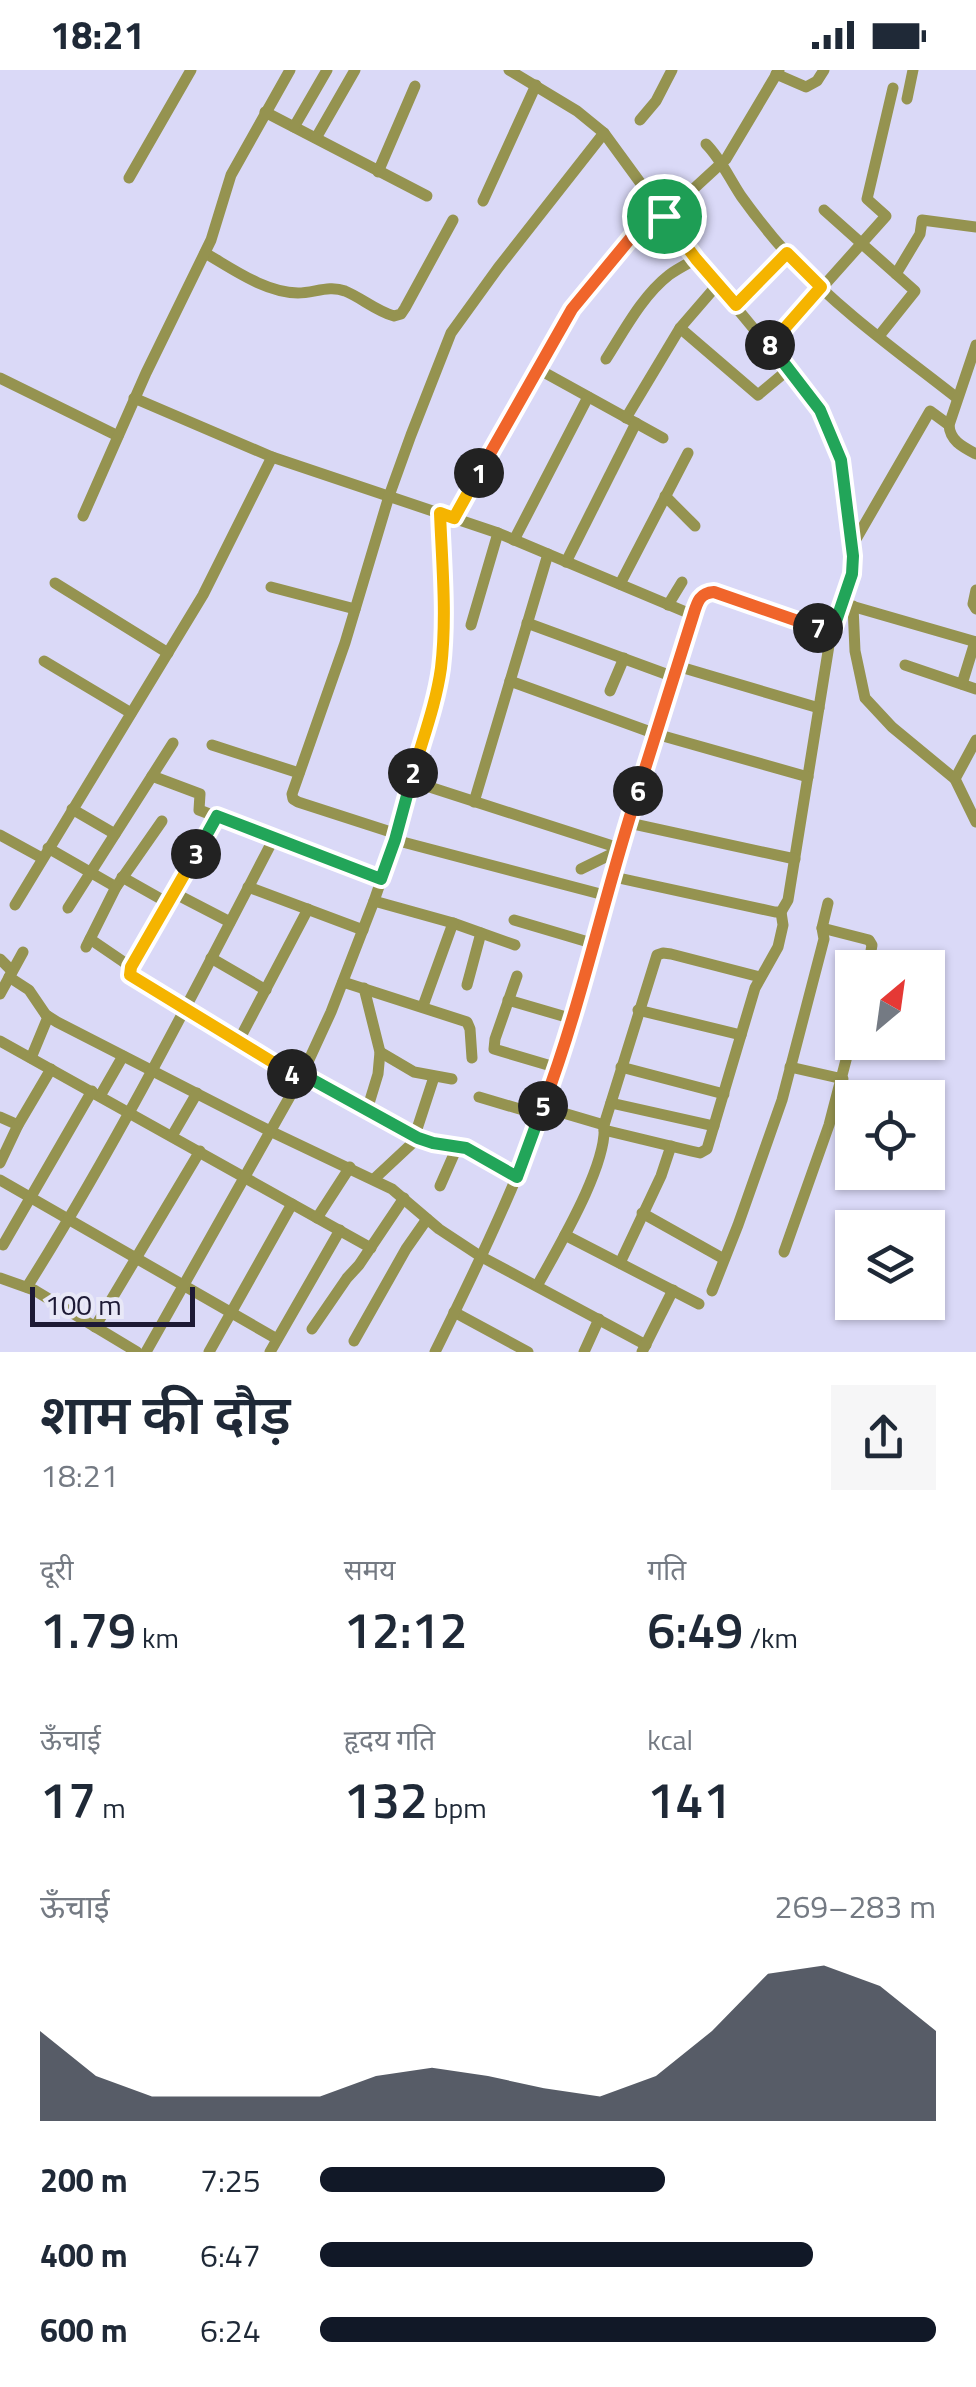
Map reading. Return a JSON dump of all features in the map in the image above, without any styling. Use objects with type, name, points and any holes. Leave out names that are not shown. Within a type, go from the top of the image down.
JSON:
[{"type":"street","points":[[130,178],[192,70]]},
{"type":"street","points":[[83,516],[204,253],[231,175],[290,70]]},
{"type":"street","points":[[294,127],[327,70]]},
{"type":"street","points":[[316,138],[355,70]]},
{"type":"street","points":[[509,70],[578,111],[604,133],[696,259],[820,410],[841,460],[852,546],[848,605],[865,698],[892,727],[956,779],[976,822]]},
{"type":"street","points":[[640,120],[656,101],[672,70]]},
{"type":"street","points":[[454,518],[584,292],[634,234],[720,164],[777,72],[806,86],[817,81],[824,70]]},
{"type":"street","points":[[907,98],[913,70]]},
{"type":"street","points":[[378,172],[416,86]]},
{"type":"street","points":[[483,201],[536,86]]},
{"type":"street","points":[[770,346],[886,216],[867,199],[894,88]]},
{"type":"street","points":[[265,112],[427,196]]},
{"type":"street","points":[[604,133],[507,256],[452,334],[389,496],[292,794],[298,802],[396,837],[608,896]]},
{"type":"street","points":[[706,144],[787,253],[821,287],[958,398]]},
{"type":"street","points":[[824,210],[914,291],[879,336]]},
{"type":"street","points":[[204,253],[272,288],[298,293],[334,288],[394,316],[406,308],[453,220]]},
{"type":"street","points":[[896,274],[920,234],[922,220],[976,228]]},
{"type":"street","points":[[736,305],[787,253]]},
{"type":"street","points":[[606,359],[658,285],[696,259]]},
{"type":"street","points":[[566,562],[631,421],[680,328],[718,284]]},
{"type":"street","points":[[680,328],[758,395],[789,369]]},
{"type":"street","points":[[976,345],[949,425],[954,440],[976,454]]},
{"type":"street","points":[[538,369],[662,438]]},
{"type":"street","points":[[0,379],[118,436]]},
{"type":"street","points":[[514,540],[588,396]]},
{"type":"street","points":[[134,398],[272,457],[514,540],[693,616]]},
{"type":"street","points":[[852,546],[930,411],[949,425]]},
{"type":"street","points":[[620,584],[688,453]]},
{"type":"street","points":[[15,905],[203,594],[272,457]]},
{"type":"street","points":[[666,496],[695,526]]},
{"type":"street","points":[[146,1352],[301,1076],[322,1034],[374,901],[396,837],[441,666],[444,628],[440,513]]},
{"type":"street","points":[[471,625],[498,534]]},
{"type":"street","points":[[474,802],[548,554]]},
{"type":"street","points":[[55,582],[168,653]]},
{"type":"street","points":[[668,605],[682,582]]},
{"type":"street","points":[[272,587],[355,609]]},
{"type":"street","points":[[976,590],[976,610]]},
{"type":"street","points":[[435,1352],[517,1177],[558,1068],[698,600],[705,592],[714,592],[832,633]]},
{"type":"street","points":[[479,1097],[671,1146],[704,1152],[709,1146],[760,977],[778,947],[783,924],[780,912],[788,900],[832,633],[848,605]]},
{"type":"street","points":[[848,605],[976,642],[962,684]]},
{"type":"street","points":[[527,622],[624,658],[819,708]]},
{"type":"street","points":[[610,690],[624,658]]},
{"type":"street","points":[[44,660],[131,713]]},
{"type":"street","points":[[905,665],[976,689]]},
{"type":"street","points":[[510,680],[656,734],[808,777]]},
{"type":"street","points":[[956,779],[976,740]]},
{"type":"street","points":[[68,908],[173,743]]},
{"type":"street","points":[[212,746],[299,773]]},
{"type":"street","points":[[152,776],[200,794],[199,810],[381,879]]},
{"type":"street","points":[[411,781],[622,850]]},
{"type":"street","points":[[72,808],[115,834]]},
{"type":"street","points":[[217,816],[131,967],[132,978],[238,1042],[417,1136],[433,1143],[458,1146],[517,1177]]},
{"type":"street","points":[[131,967],[88,943],[119,882],[162,820]]},
{"type":"street","points":[[629,823],[794,858]]},
{"type":"street","points":[[0,835],[230,922]]},
{"type":"street","points":[[26,1287],[69,1220],[153,1071],[274,838]]},
{"type":"street","points":[[582,869],[622,850]]},
{"type":"street","points":[[614,877],[780,912]]},
{"type":"street","points":[[248,887],[363,930]]},
{"type":"street","points":[[374,901],[515,945]]},
{"type":"street","points":[[712,1291],[782,1100],[824,938],[822,928],[828,902]]},
{"type":"street","points":[[238,1042],[308,910]]},
{"type":"street","points":[[514,920],[595,944]]},
{"type":"street","points":[[422,1006],[453,923]]},
{"type":"street","points":[[822,928],[869,940],[871,950]]},
{"type":"street","points":[[467,985],[481,933]]},
{"type":"street","points":[[0,994],[23,952]]},
{"type":"street","points":[[537,1286],[604,1146],[611,1102],[657,955],[663,953],[760,977]]},
{"type":"street","points":[[211,958],[266,990]]},
{"type":"street","points":[[0,960],[48,1017],[31,1058]]},
{"type":"street","points":[[517,976],[494,1049],[558,1068]]},
{"type":"street","points":[[343,982],[467,1022],[472,1058]]},
{"type":"street","points":[[364,988],[380,1052],[367,1110]]},
{"type":"street","points":[[508,1000],[573,1019]]},
{"type":"street","points":[[638,1010],[742,1035]]},
{"type":"street","points":[[46,1014],[270,1131],[374,1179],[480,1256],[644,1348],[673,1290]]},
{"type":"street","points":[[0,1041],[371,1248]]},
{"type":"street","points":[[380,1052],[414,1072],[452,1079]]},
{"type":"street","points":[[4,1245],[29,1197],[123,1056]]},
{"type":"street","points":[[784,1252],[847,1060]]},
{"type":"street","points":[[621,1067],[724,1094]]},
{"type":"street","points":[[790,1067],[842,1079]]},
{"type":"street","points":[[0,1162],[51,1069]]},
{"type":"street","points":[[374,1179],[417,1136],[434,1077]]},
{"type":"street","points":[[172,1136],[197,1093]]},
{"type":"street","points":[[611,1102],[714,1126]]},
{"type":"street","points":[[0,1118],[18,1125]]},
{"type":"street","points":[[440,1186],[458,1146]]},
{"type":"street","points":[[620,1263],[671,1146]]},
{"type":"street","points":[[95,1326],[200,1152]]},
{"type":"street","points":[[317,1218],[350,1168]]},
{"type":"street","points":[[0,1180],[277,1339]]},
{"type":"street","points":[[312,1329],[404,1198]]},
{"type":"street","points":[[209,1352],[292,1204]]},
{"type":"street","points":[[642,1214],[724,1260]]},
{"type":"street","points":[[354,1341],[427,1219]]},
{"type":"street","points":[[270,1352],[340,1230]]},
{"type":"street","points":[[564,1235],[699,1304]]},
{"type":"street","points":[[0,1278],[26,1287],[138,1352]]},
{"type":"street","points":[[454,1312],[506,1347],[528,1352]]},
{"type":"street","points":[[584,1352],[598,1319]]},
{"type":"route","points":[[660,210],[664,216],[736,305],[787,253],[821,287],[770,346],[820,410],[832,434],[841,460],[852,574],[832,633],[714,592],[705,592],[698,600],[558,1068],[517,1177],[466,1148],[418,1138],[302,1074],[300,1078],[132,978],[130,971],[217,816],[381,879],[438,686],[444,628],[440,513],[454,518],[584,292],[634,234],[660,210]]}]
